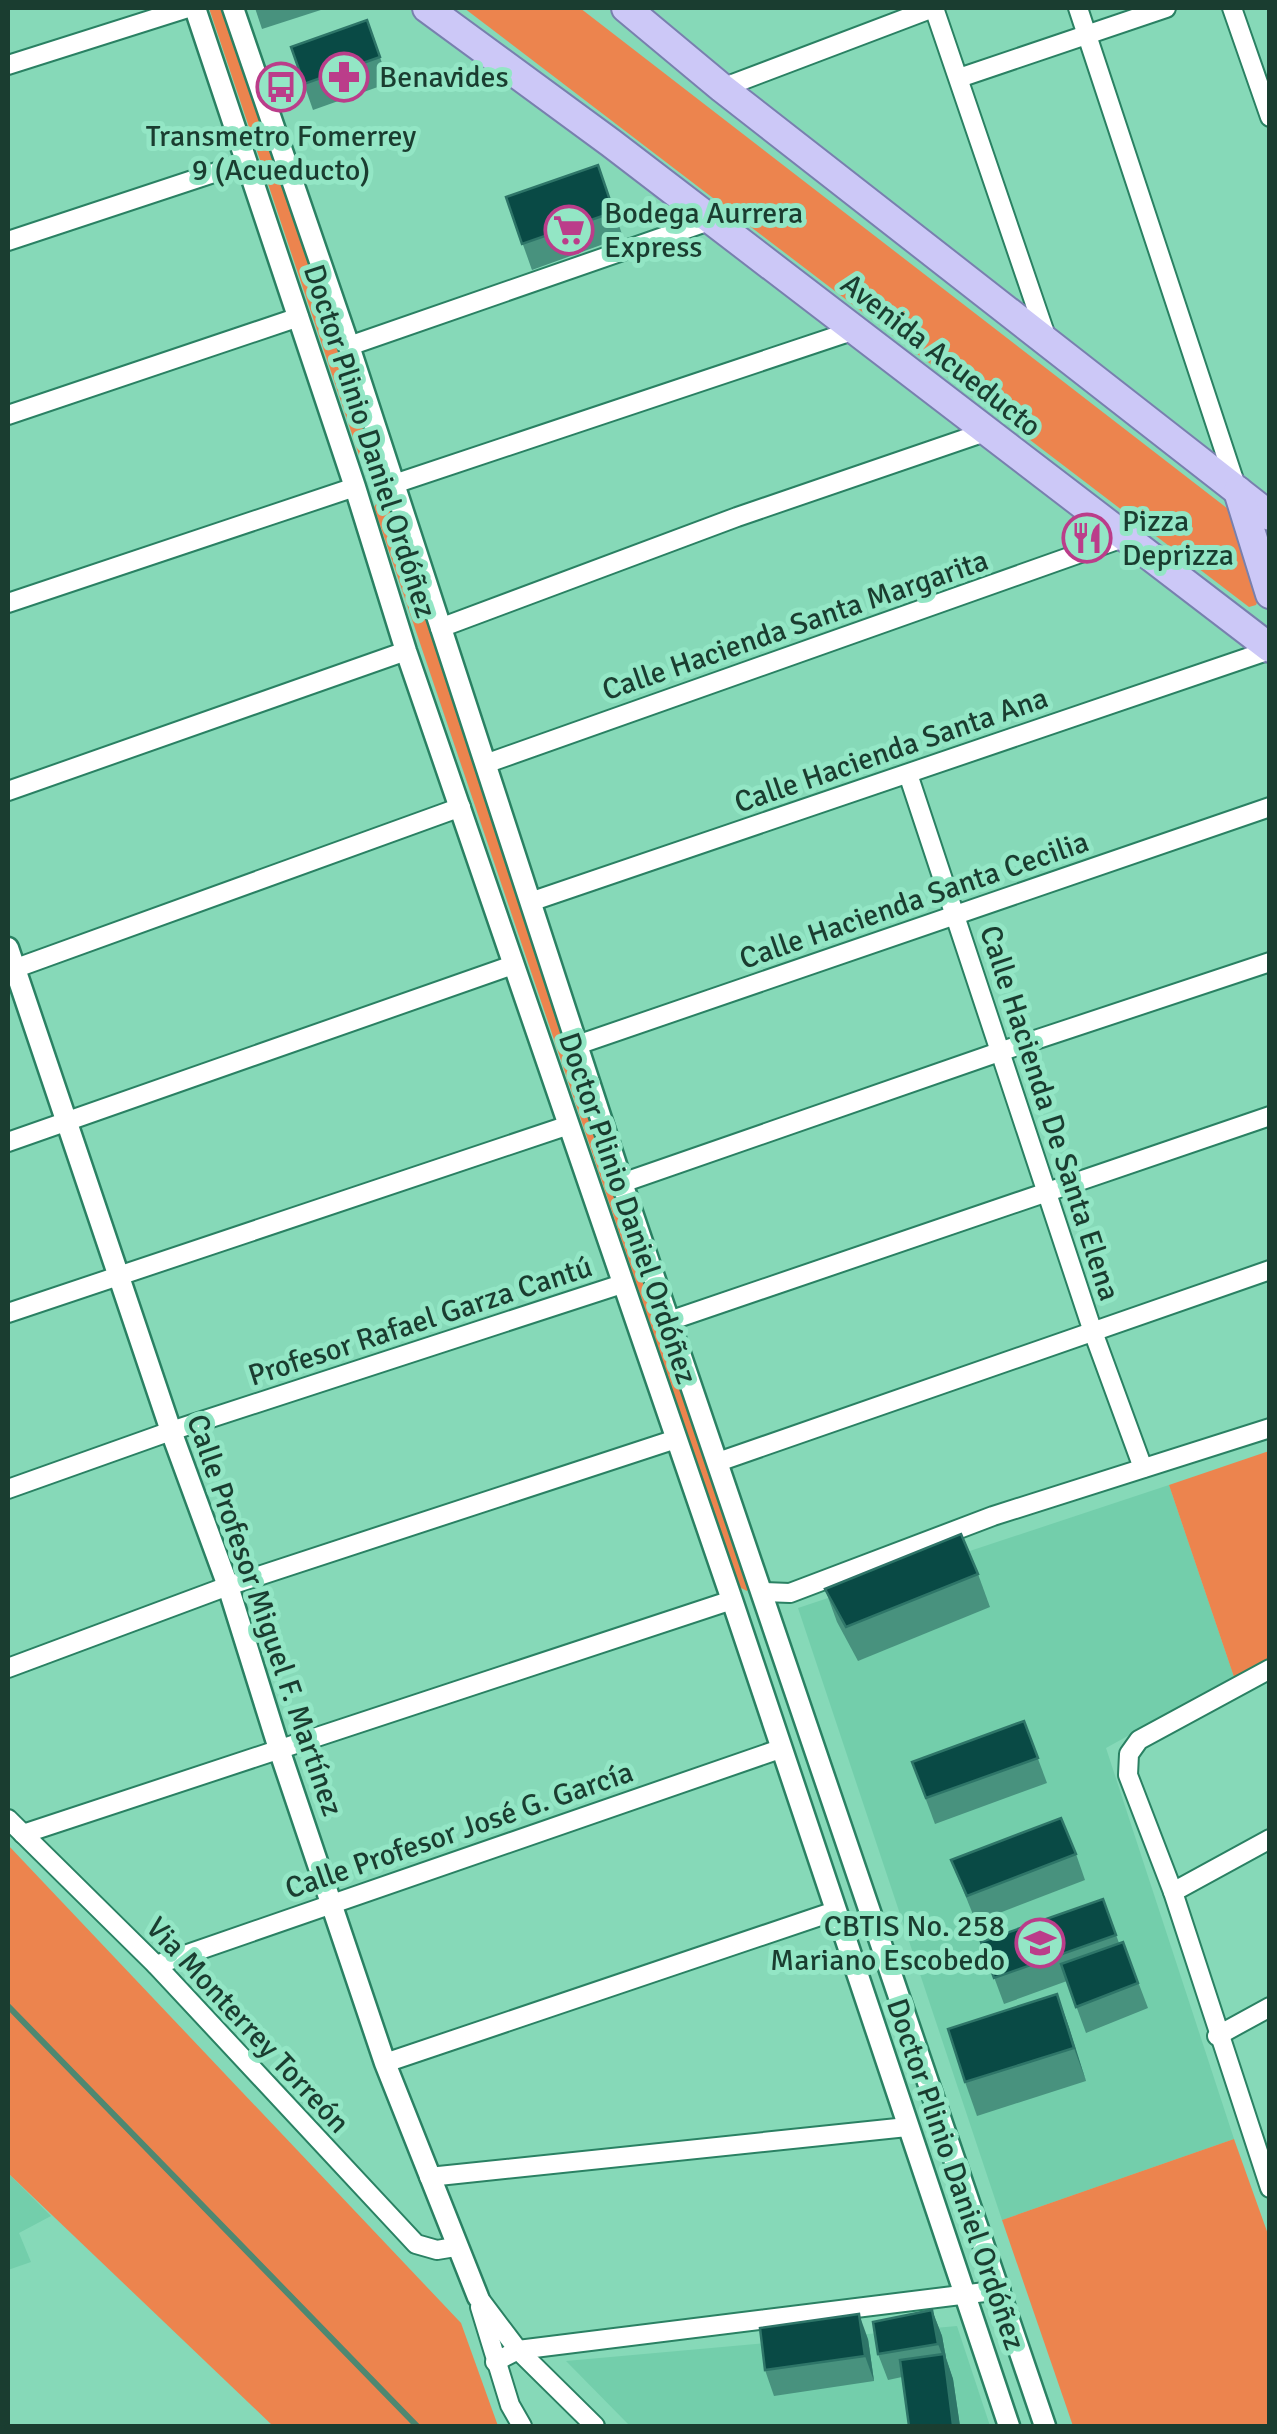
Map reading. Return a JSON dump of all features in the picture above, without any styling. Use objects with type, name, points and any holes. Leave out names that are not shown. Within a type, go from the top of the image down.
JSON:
[{"type":"main road","name":"Avenida Acueducto","points":[[427,8],[712,220],[1270,649]]},
{"type":"main road","points":[[626,8],[722,88],[1270,516]]},
{"type":"main road","points":[[1238,491],[1270,594]]},
{"type":"street","points":[[8,66],[192,8]]},
{"type":"street","name":"Doctor Plinio Daniel Ordóñez","points":[[192,8],[355,486],[406,651],[1010,2426]]},
{"type":"street","name":"Doctor Plinio Daniel Ordóñez","points":[[233,8],[349,346],[622,1183],[1045,2426]]},
{"type":"street","points":[[722,88],[934,8],[1048,342]]},
{"type":"street","points":[[1078,8],[1238,491]]},
{"type":"street","points":[[959,78],[1166,8]]},
{"type":"street","points":[[1232,8],[1270,117]]},
{"type":"street","points":[[8,241],[247,162]]},
{"type":"street","points":[[349,346],[712,220]]},
{"type":"street","points":[[8,415],[299,318]]},
{"type":"street","points":[[8,603],[355,486],[394,484],[855,330]]},
{"type":"street","points":[[440,628],[737,517],[988,432]]},
{"type":"street","name":"Calle Hacienda Santa Margarita","points":[[485,764],[1123,538]]},
{"type":"street","name":"Calle Hacienda Santa Ana","points":[[530,902],[1270,649]]},
{"type":"street","points":[[8,791],[406,651]]},
{"type":"street","name":"Calle Hacienda De Santa Elena","points":[[908,774],[1092,1329],[1144,1468]]},
{"type":"street","points":[[10,962],[460,807]]},
{"type":"street","name":"Calle Hacienda Santa Cecilia","points":[[576,1045],[1270,807]]},
{"type":"street","name":"Calle Profesor Miguel F. Martínez","points":[[10,962],[171,1432],[228,1586],[385,2063],[478,2296]]},
{"type":"street","points":[[622,1183],[1270,962]]},
{"type":"street","points":[[8,1142],[513,965]]},
{"type":"street","points":[[669,1321],[1270,1116]]},
{"type":"street","points":[[8,1312],[569,1125]]},
{"type":"street","points":[[718,1462],[1270,1270]]},
{"type":"street","name":"Profesor Rafael Garza Cantú","points":[[8,1489],[622,1284]]},
{"type":"street","points":[[24,1834],[732,1600],[764,1592],[790,1592],[994,1516],[1270,1428]]},
{"type":"street","points":[[8,1668],[228,1586],[676,1439]]},
{"type":"street","points":[[1268,2177],[1172,1892],[1128,1775],[1129,1754],[1139,1740],[1270,1669]]},
{"type":"street","name":"Calle Profesor José G. García","points":[[156,1965],[780,1749]]},
{"type":"street","name":"Via Monterrey Torreón","points":[[8,1819],[156,1965],[416,2244],[437,2250],[456,2246]]},
{"type":"street","points":[[1172,1892],[1270,1838]]},
{"type":"street","points":[[385,2063],[835,1912]]},
{"type":"street","points":[[1218,2036],[1270,2007]]},
{"type":"street","points":[[429,2177],[908,2127]]},
{"type":"street","points":[[496,2362],[518,2350],[1001,2290]]},
{"type":"street","points":[[478,2296],[518,2350],[595,2426]]},
{"type":"street","points":[[478,2296],[510,2405],[522,2426]]},
{"type":"shaded area","points":[[209,8],[222,8],[374,458],[371,465],[361,461]]},
{"type":"shaded area","points":[[464,8],[580,8],[1232,512],[1258,600],[1256,605],[1249,607]]},
{"type":"shaded area","points":[[380,499],[387,503],[751,1583],[747,1591],[739,1587],[374,507]]},
{"type":"shaded area","points":[[1269,1451],[1269,1658],[1234,1677],[1169,1485]]},
{"type":"shaded area","name":"CBTIS No. 258 Mariano Escobedo","points":[[1169,1485],[1234,1677],[1106,1748],[1234,2139],[1002,2220],[798,1608]]},
{"type":"shaded area","points":[[8,1845],[461,2323],[498,2426],[273,2426],[8,2173]]},
{"type":"shaded area","points":[[1234,2139],[1269,2237],[1269,2426],[1073,2426],[1002,2220]]},
{"type":"shaded area","points":[[8,2173],[51,2216],[19,2233],[31,2262],[8,2270]]},
{"type":"shaded area","points":[[957,2326],[990,2426],[630,2426],[566,2361]]},
{"type":"building","points":[[367,20],[380,57],[304,84],[291,47]]},
{"type":"building","points":[[598,165],[614,212],[522,244],[506,197]]},
{"type":"building","points":[[961,1534],[978,1574],[846,1627],[825,1589]]},
{"type":"building","points":[[1024,1721],[1038,1758],[926,1798],[912,1762]]},
{"type":"building","points":[[1061,1818],[1076,1854],[967,1896],[951,1860]]},
{"type":"building","points":[[1103,1899],[1116,1935],[994,1978],[981,1942]]},
{"type":"building","points":[[1123,1942],[1138,1983],[1076,2007],[1061,1964]]},
{"type":"building","points":[[1057,1994],[1074,2048],[965,2082],[948,2029]]},
{"type":"building","points":[[932,2310],[938,2344],[878,2354],[873,2322]]},
{"type":"building","points":[[859,2314],[865,2356],[765,2370],[760,2328]]},
{"type":"building","points":[[944,2354],[953,2425],[909,2426],[900,2360]]},
{"type":"railway","points":[[8,2006],[417,2426]]},
{"type":"place","name":"Benavides","points":[[344,77]]},
{"type":"place","name":"Transmetro Fomerrey 9 (Acueducto)","points":[[281,87]]},
{"type":"place","name":"Bodega Aurrera Express","points":[[569,230]]},
{"type":"place","name":"Pizza Deprizza","points":[[1087,538]]},
{"type":"place","name":"CBTIS No. 258 Mariano Escobedo","points":[[1040,1943]]}]
